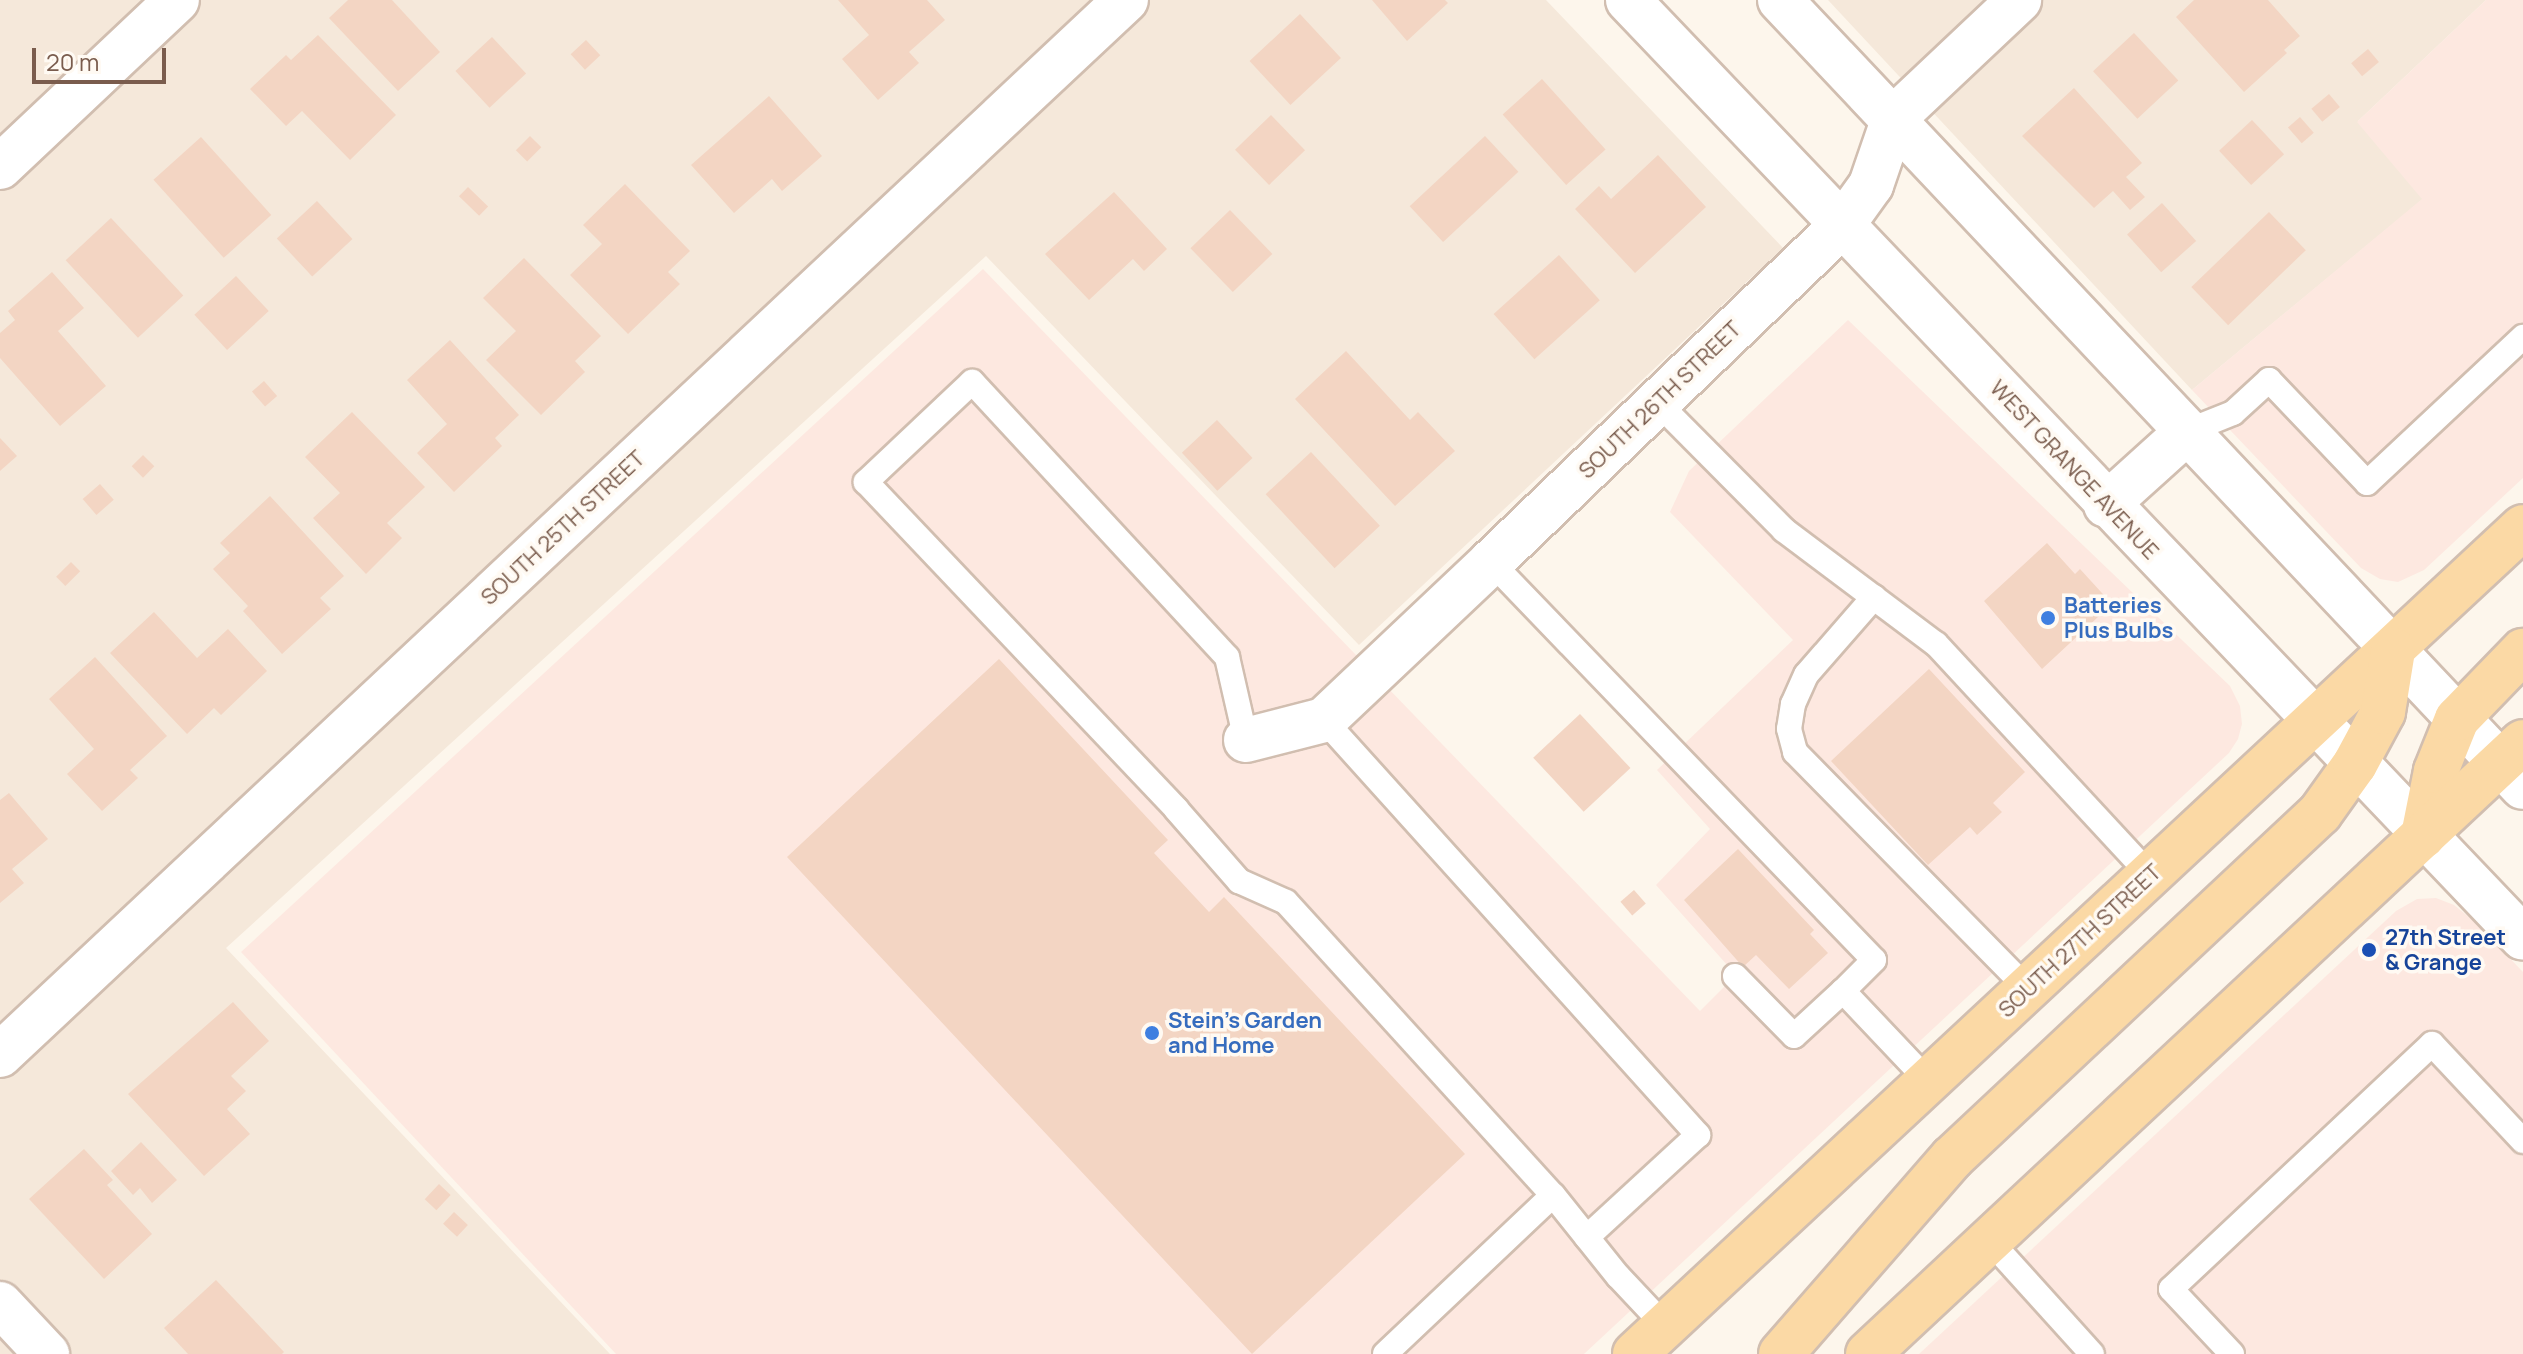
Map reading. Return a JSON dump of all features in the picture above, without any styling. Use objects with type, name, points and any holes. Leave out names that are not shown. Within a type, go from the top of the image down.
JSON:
[{"type":"main road","name":"SOUTH 27TH STREET","points":[[1650,1340],[2315,724],[2523,527]]},
{"type":"main road","points":[[1781,1354],[1952,1158],[2320,813],[2355,764],[2383,712],[2393,650]]},
{"type":"main road","points":[[2423,836],[2436,771],[2457,719],[2523,651]]},
{"type":"main road","points":[[1868,1354],[2423,836],[2515,764]]},
{"type":"street","points":[[0,167],[177,0]]},
{"type":"street","name":"SOUTH 25TH STREET","points":[[0,1055],[1126,0]]},
{"type":"street","name":"WEST GRANGE AVENUE","points":[[1628,0],[2106,505],[2523,938]]},
{"type":"street","points":[[1780,0],[2457,719],[2515,764]]},
{"type":"street","name":"SOUTH 26TH STREET","points":[[1246,740],[1324,720],[1491,562],[1843,224],[1871,185],[1894,118],[2019,0]]},
{"type":"street","points":[[2106,505],[2188,431]]},
{"type":"street","points":[[0,1304],[47,1354]]},
{"type":"lane","points":[[2188,431],[2233,413],[2269,380],[2367,483],[2523,337]]},
{"type":"lane","points":[[1246,740],[1227,657],[972,382],[866,482],[1176,809],[1239,881],[1286,902],[1553,1195],[1587,1237],[1650,1340]]},
{"type":"lane","points":[[1657,402],[1784,530],[1936,644],[2150,875]]},
{"type":"lane","points":[[1491,562],[1874,960],[1794,1036],[1735,976]]},
{"type":"lane","points":[[1874,597],[1806,675],[1789,729],[1795,752],[2028,989]]},
{"type":"lane","points":[[1324,720],[1698,1135],[1587,1237]]},
{"type":"lane","points":[[1843,991],[1928,1081]]},
{"type":"lane","points":[[2232,1354],[2171,1289],[2432,1044],[2523,1141]]},
{"type":"lane","points":[[1385,1354],[1553,1195]]},
{"type":"lane","points":[[1990,1241],[2092,1354]]},
{"type":"shaded area","points":[[0,0],[1546,0],[1783,248],[1359,645],[986,256],[226,948],[610,1354],[0,1354]]},
{"type":"shaded area","points":[[1828,0],[2486,0],[2358,121],[2423,199],[2192,390]]},
{"type":"shaded area","points":[[2486,0],[2523,0],[2523,478],[2424,570],[2398,582],[2380,579],[2361,568],[2192,390],[2422,199],[2357,122]]},
{"type":"shaded area","points":[[983,269],[1700,1011],[1736,975],[1656,885],[1710,829],[1657,770],[1793,640],[1670,512],[1689,471],[1848,320],[2230,686],[2240,706],[2242,724],[2238,739],[2229,753],[1584,1354],[616,1354],[241,952]]},
{"type":"shaded area","points":[[2436,898],[2454,905],[2475,922],[2523,972],[2523,1354],[1919,1354],[2396,911],[2417,899]]},
{"type":"building","points":[[348,0],[392,0],[440,52],[398,91],[329,18]]},
{"type":"building","points":[[838,0],[927,0],[945,20],[909,52],[919,63],[878,100],[842,59],[869,35]]},
{"type":"building","points":[[1372,0],[1445,0],[1448,3],[1407,41]]},
{"type":"building","points":[[2194,0],[2268,0],[2300,36],[2284,50],[2287,53],[2244,92],[2176,17]]},
{"type":"building","points":[[1300,14],[1341,58],[1290,105],[1250,61]]},
{"type":"building","points":[[2134,33],[2178,81],[2137,119],[2093,71]]},
{"type":"building","points":[[318,35],[396,115],[350,160],[302,111],[286,126],[250,89],[286,55],[291,60]]},
{"type":"building","points":[[492,37],[526,74],[490,108],[455,71]]},
{"type":"building","points":[[586,40],[600,55],[585,70],[571,54]]},
{"type":"building","points":[[2368,49],[2379,62],[2362,76],[2351,63]]},
{"type":"building","points":[[1542,79],[1606,150],[1566,185],[1503,114]]},
{"type":"building","points":[[2074,88],[2142,163],[2126,177],[2145,197],[2130,210],[2113,191],[2094,208],[2022,136]]},
{"type":"building","points":[[2329,94],[2340,107],[2322,122],[2311,109]]},
{"type":"building","points":[[769,96],[822,156],[782,191],[772,179],[734,213],[691,165]]},
{"type":"building","points":[[1271,115],[1305,150],[1269,185],[1235,150]]},
{"type":"building","points":[[2300,117],[2314,133],[2302,143],[2288,127]]},
{"type":"building","points":[[2252,120],[2284,154],[2251,185],[2219,151]]},
{"type":"building","points":[[530,136],[541,147],[527,161],[516,150]]},
{"type":"building","points":[[1485,136],[1518,172],[1443,242],[1410,206]]},
{"type":"building","points":[[201,137],[271,215],[224,258],[153,180]]},
{"type":"building","points":[[1658,155],[1706,207],[1635,273],[1575,209],[1599,186],[1611,199]]},
{"type":"building","points":[[625,184],[690,251],[668,272],[680,284],[628,334],[570,275],[602,244],[583,225]]},
{"type":"building","points":[[468,187],[488,206],[479,216],[459,196]]},
{"type":"building","points":[[1114,192],[1167,249],[1144,271],[1133,259],[1089,300],[1045,254]]},
{"type":"building","points":[[317,201],[352,239],[312,277],[277,239]]},
{"type":"building","points":[[2162,203],[2196,241],[2161,272],[2127,234]]},
{"type":"building","points":[[1230,210],[1272,254],[1233,292],[1190,248]]},
{"type":"building","points":[[2269,212],[2306,250],[2228,325],[2191,287]]},
{"type":"building","points":[[111,218],[183,296],[138,338],[66,260]]},
{"type":"building","points":[[1559,255],[1600,300],[1534,359],[1494,314]]},
{"type":"building","points":[[524,258],[601,336],[575,361],[585,372],[541,415],[486,360],[516,331],[483,298]]},
{"type":"building","points":[[52,272],[84,308],[58,331],[106,386],[60,426],[0,358],[0,333],[15,320],[8,311]]},
{"type":"building","points":[[236,276],[269,311],[227,350],[194,315]]},
{"type":"building","points":[[450,340],[519,415],[495,438],[502,446],[454,492],[417,453],[447,424],[407,380]]},
{"type":"building","points":[[1346,351],[1410,420],[1418,412],[1455,451],[1395,506],[1295,399]]},
{"type":"building","points":[[264,381],[277,396],[265,407],[252,391]]},
{"type":"building","points":[[352,412],[425,487],[387,523],[402,538],[366,574],[313,518],[340,493],[305,457]]},
{"type":"building","points":[[1217,420],[1252,458],[1217,491],[1182,453]]},
{"type":"building","points":[[0,438],[17,456],[0,471]]},
{"type":"building","points":[[1311,452],[1380,526],[1335,568],[1266,494]]},
{"type":"building","points":[[143,455],[154,466],[143,478],[132,466]]},
{"type":"building","points":[[100,484],[114,500],[96,515],[83,499]]},
{"type":"building","points":[[270,496],[344,576],[320,598],[331,609],[282,654],[243,611],[248,606],[213,569],[230,553],[220,543]]},
{"type":"building","name":"Batteries Plus Bulbs","points":[[2047,543],[2075,574],[2080,569],[2112,604],[2042,669],[1984,601]]},
{"type":"building","points":[[71,562],[80,571],[65,586],[56,577]]},
{"type":"building","points":[[154,612],[197,658],[228,629],[267,671],[221,715],[214,708],[187,734],[110,653]]},
{"type":"building","points":[[95,657],[167,736],[130,770],[138,778],[102,811],[67,774],[94,749],[49,699]]},
{"type":"building","name":"Stein's Garden and Home","points":[[999,659],[1168,840],[1154,853],[1209,912],[1224,897],[1465,1154],[1252,1354],[787,857]]},
{"type":"building","points":[[1929,669],[2025,772],[1993,803],[2002,812],[1977,835],[1970,827],[1928,865],[1831,761]]},
{"type":"building","points":[[1580,714],[1630,768],[1584,812],[1533,758]]},
{"type":"building","points":[[9,793],[48,839],[12,869],[24,883],[0,903],[0,800]]},
{"type":"building","points":[[1738,849],[1814,930],[1810,934],[1828,953],[1789,989],[1756,955],[1743,967],[1684,900]]},
{"type":"building","points":[[1634,890],[1646,904],[1632,915],[1620,902]]},
{"type":"building","points":[[233,1002],[269,1041],[231,1076],[246,1091],[227,1109],[250,1134],[204,1176],[128,1094]]},
{"type":"building","points":[[141,1142],[177,1180],[152,1203],[140,1188],[133,1195],[111,1171]]},
{"type":"building","points":[[84,1149],[113,1180],[107,1185],[152,1234],[104,1279],[29,1199]]},
{"type":"building","points":[[439,1184],[451,1195],[436,1210],[425,1199]]},
{"type":"building","points":[[454,1212],[468,1225],[457,1237],[443,1224]]},
{"type":"building","points":[[216,1280],[284,1352],[282,1354],[188,1354],[164,1328]]},
{"type":"place","name":"Batteries Plus Bulbs","points":[[2048,618]]},
{"type":"place","name":"27th Street & Grange","points":[[2369,950]]},
{"type":"place","name":"Stein's Garden and Home","points":[[1152,1033]]}]
